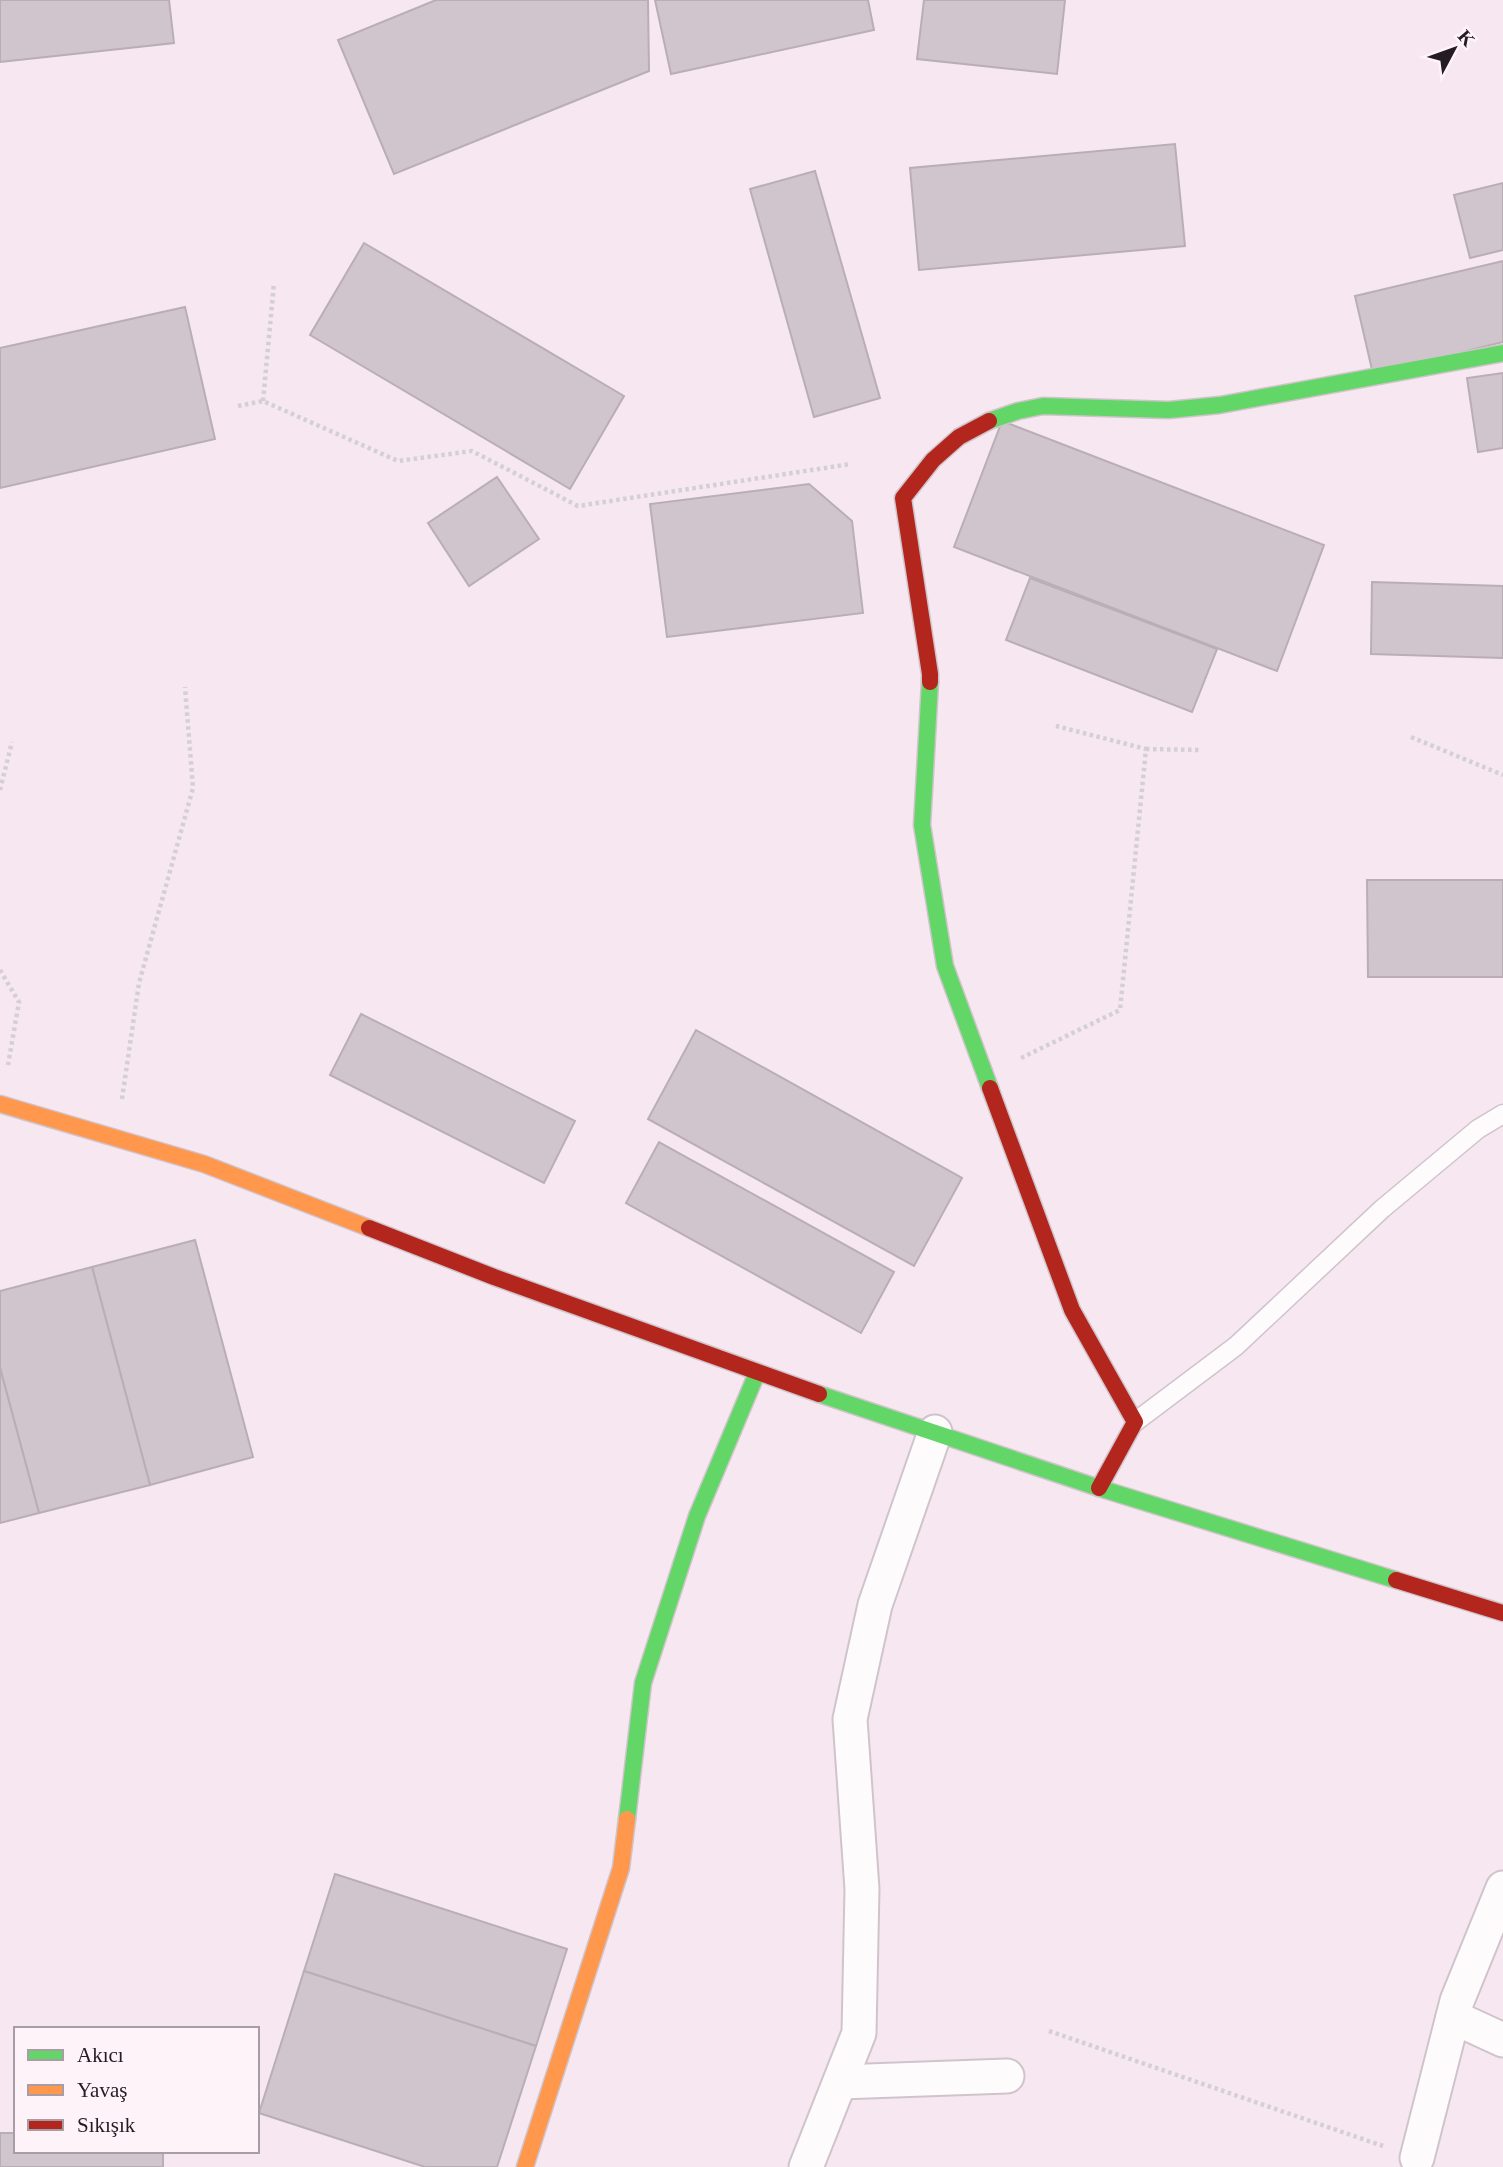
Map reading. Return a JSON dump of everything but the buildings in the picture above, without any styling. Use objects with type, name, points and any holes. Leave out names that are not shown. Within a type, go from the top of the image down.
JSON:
[{"type":"street","points":[[1099,1488],[1135,1422],[1072,1310],[945,966],[922,825],[930,674],[903,498],[933,460],[959,437],[990,420],[1018,411],[1043,406],[1169,410],[1220,405],[1503,353]]},
{"type":"street","points":[[1,1104],[204,1164],[494,1277],[757,1373],[934,1433],[1099,1488],[1503,1613]]},
{"type":"street","points":[[524,2167],[621,1868],[643,1684],[696,1516],[757,1373]]},
{"type":"street","points":[[806,2167],[859,2034],[862,1889],[850,1719],[876,1605],[934,1433]]},
{"type":"street","points":[[1417,2158],[1457,2001],[1503,1888]]},
{"type":"street","points":[[1453,2017],[1503,2039]]},
{"type":"street","points":[[840,2082],[1007,2076]]},
{"type":"lane","points":[[1135,1422],[1236,1346],[1382,1209],[1478,1129],[1503,1114]]},
{"type":"path","points":[[263,401],[274,283]]},
{"type":"path","points":[[238,406],[263,401],[398,461],[472,451],[578,506],[851,464]]},
{"type":"path","points":[[117,1138],[139,984],[192,788],[185,687]]},
{"type":"path","points":[[1056,726],[1146,749],[1201,750]]},
{"type":"path","points":[[1411,737],[1503,775]]},
{"type":"path","points":[[0,790],[12,742]]},
{"type":"path","points":[[985,1075],[1120,1010],[1146,749]]},
{"type":"path","points":[[0,970],[19,1002],[1,1104]]},
{"type":"path","points":[[1049,2031],[1417,2158]]},
{"type":"traffic: fast","points":[[989,421],[1043,406],[1169,410],[1220,405],[1503,353]]},
{"type":"traffic: fast","points":[[930,682],[922,825],[945,966],[990,1088]]},
{"type":"traffic: fast","points":[[627,1819],[643,1683],[697,1516],[757,1373]]},
{"type":"traffic: fast","points":[[819,1394],[1099,1488],[1396,1580]]},
{"type":"traffic: slow","points":[[0,1104],[204,1164],[369,1228]]},
{"type":"traffic: slow","points":[[525,2167],[621,1868],[627,1819]]},
{"type":"traffic: jam","points":[[930,682],[903,498],[933,460],[959,437],[989,421]]},
{"type":"traffic: jam","points":[[990,1088],[1072,1310],[1135,1422],[1099,1488]]},
{"type":"traffic: jam","points":[[369,1228],[494,1277],[819,1394]]},
{"type":"traffic: jam","points":[[1396,1580],[1503,1613]]}]
